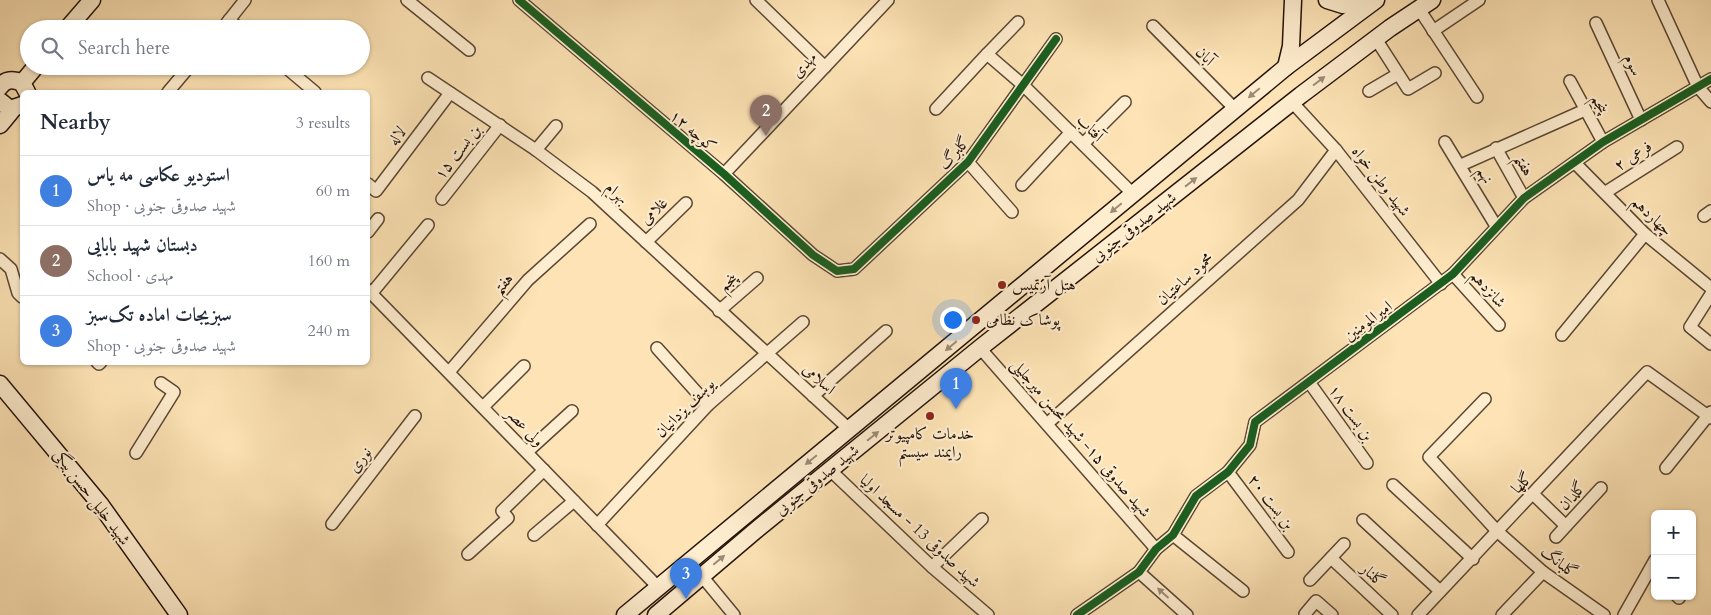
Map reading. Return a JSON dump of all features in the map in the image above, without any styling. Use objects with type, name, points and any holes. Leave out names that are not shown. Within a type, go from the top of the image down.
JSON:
[{"type":"main road","points":[[75,20],[92,0]]},
{"type":"main road","points":[[1286,67],[1291,46],[1293,0]]},
{"type":"main road","points":[[1327,0],[1343,5],[1375,1]]},
{"type":"main road","name":"شهید صدوقی جنوبی","points":[[625,615],[1286,67],[1375,1]]},
{"type":"main road","name":"شهید صدوقی جنوبی","points":[[656,615],[701,575],[980,348],[1292,102],[1425,5]]},
{"type":"main road","points":[[0,125],[7,80],[15,80],[24,88],[31,75]]},
{"type":"main road","points":[[910,380],[922,397]]},
{"type":"main road","name":"شهید خلیل حسن بیگی","points":[[1,388],[100,504],[179,615]]},
{"type":"street","points":[[228,20],[245,0]]},
{"type":"street","points":[[407,0],[469,50]]},
{"type":"street","name":"کوچه ۱۲","points":[[519,0],[724,174],[814,255],[838,271],[854,269]]},
{"type":"street","points":[[756,0],[825,67]]},
{"type":"street","name":"مهدی","points":[[724,174],[888,0]]},
{"type":"street","points":[[1433,31],[1479,0]]},
{"type":"street","points":[[1658,0],[1698,87],[1711,102]]},
{"type":"street","points":[[1425,5],[1433,31],[1477,97]]},
{"type":"street","points":[[936,109],[1018,22]]},
{"type":"street","name":"سوم","points":[[1596,23],[1641,120]]},
{"type":"street","name":"آبان","points":[[1152,26],[1235,109]]},
{"type":"street","name":"گلبرگ","points":[[854,269],[968,162],[1056,39]]},
{"type":"street","points":[[1376,39],[1408,88],[1435,73]]},
{"type":"street","name":"آفتاب","points":[[987,54],[1023,85],[1133,194]]},
{"type":"street","points":[[1369,91],[1398,74]]},
{"type":"street","points":[[170,90],[182,75]]},
{"type":"street","points":[[295,75],[313,90]]},
{"type":"street","name":"بهرام","points":[[428,78],[536,150],[592,192],[767,354]]},
{"type":"street","name":"امیرالمومنین","points":[[1076,615],[1139,572],[1156,549],[1174,535],[1196,496],[1228,472],[1250,445],[1255,422],[1441,284],[1453,274],[1524,198],[1603,142],[1711,79]]},
{"type":"street","name":"پنجم","points":[[1570,81],[1603,142]]},
{"type":"street","name":"لاله","points":[[370,186],[376,191],[450,93]]},
{"type":"street","points":[[1083,144],[1125,102]]},
{"type":"street","name":"شهید وطن خواه","points":[[1292,102],[1336,150],[1441,284]]},
{"type":"street","points":[[1461,165],[1585,110]]},
{"type":"street","name":"بن بست ۱۵","points":[[442,199],[500,125]]},
{"type":"street","points":[[536,150],[556,126]]},
{"type":"street","points":[[1022,185],[1071,132]]},
{"type":"street","name":"نهم","points":[[1445,142],[1461,165],[1496,226]]},
{"type":"street","name":"فرعی ۲","points":[[1606,192],[1677,147]]},
{"type":"street","name":"هفتم","points":[[1496,148],[1524,198]]},
{"type":"street","name":"محمود ساعتیان","points":[[1048,423],[1298,200],[1336,150]]},
{"type":"street","points":[[968,162],[1012,212]]},
{"type":"street","name":"چهاردهم","points":[[1575,163],[1606,192],[1645,234],[1711,288]]},
{"type":"street","name":"غلامی","points":[[646,242],[686,203]]},
{"type":"street","points":[[370,230],[378,220]]},
{"type":"street","name":"هفتم","points":[[449,372],[528,280],[590,224]]},
{"type":"street","points":[[370,291],[428,225]]},
{"type":"street","points":[[1562,335],[1645,234]]},
{"type":"street","points":[[0,259],[11,269],[20,294]]},
{"type":"street","name":"شانزدهم","points":[[1453,274],[1499,325]]},
{"type":"street","name":"پنجم","points":[[719,311],[758,278]]},
{"type":"street","name":"ولی عصر","points":[[370,293],[658,587]]},
{"type":"street","points":[[1711,294],[1690,327],[1711,344]]},
{"type":"street","name":"یوسف یزدانیان","points":[[597,525],[708,405],[803,322]]},
{"type":"street","points":[[813,396],[886,331]]},
{"type":"street","points":[[657,348],[708,405]]},
{"type":"street","name":"شهید صدوقی ۱۵- شهید محسن میرجلیلی","points":[[980,348],[1048,423],[1156,549]]},
{"type":"street","name":"اسلامی","points":[[767,354],[850,429]]},
{"type":"street","points":[[483,407],[524,366]]},
{"type":"street","name":"گلها","points":[[1418,615],[1473,559],[1497,531],[1534,495],[1647,372],[1710,415]]},
{"type":"street","name":"بن بست ۱۸","points":[[1310,382],[1367,463]]},
{"type":"street","points":[[136,453],[174,392],[161,383]]},
{"type":"street","name":"گلبانگ","points":[[1485,399],[1429,457],[1497,531],[1543,572],[1604,615]]},
{"type":"street","points":[[527,452],[572,411]]},
{"type":"street","points":[[1666,468],[1710,415]]},
{"type":"street","name":"نوری","points":[[332,524],[415,416]]},
{"type":"street","points":[[468,554],[508,518],[502,511],[544,470]]},
{"type":"street","name":"شهید صدوقی 13 - مسجد اولیا","points":[[830,470],[932,567],[988,615]]},
{"type":"street","name":"بن بست ۲۰","points":[[1228,472],[1288,552]]},
{"type":"street","points":[[1393,485],[1473,559]]},
{"type":"street","name":"گلدان","points":[[1556,537],[1601,488]]},
{"type":"street","name":"گلدان","points":[[1534,495],[1566,526]]},
{"type":"street","points":[[534,535],[574,501]]},
{"type":"street","points":[[932,567],[982,519]]},
{"type":"street","points":[[1363,520],[1440,591]]},
{"type":"street","points":[[1174,535],[1243,591]]},
{"type":"street","points":[[1310,580],[1344,544]]},
{"type":"street","name":"گلنار","points":[[1331,558],[1392,615]]},
{"type":"street","points":[[1139,572],[1187,615]]},
{"type":"street","points":[[1502,615],[1543,572]]},
{"type":"street","points":[[701,575],[734,615]]},
{"type":"street","points":[[1624,615],[1651,575]]},
{"type":"street","points":[[1305,614],[1316,601],[1332,615]]},
{"type":"cycle path","points":[[519,0],[724,174],[813,255],[837,271],[854,269],[968,162],[1056,39]]},
{"type":"cycle path","points":[[1077,615],[1139,572],[1156,549],[1173,535],[1196,496],[1228,472],[1250,445],[1255,422],[1453,274],[1524,198],[1603,142],[1711,79]]},
{"type":"place","name":"دبستان شهید بابایی","points":[[766,136]]},
{"type":"place","name":"هتل آرتمیس","points":[[1002,285]]},
{"type":"place","name":"پوشاک نظامی","points":[[976,320]]},
{"type":"place","name":"استودیو عکاسی مه یاس","points":[[956,409]]},
{"type":"place","name":"خدمات کامپیوتر رایمند سیستم","points":[[930,416]]},
{"type":"place","name":"سبزیجات اماده تک‌سبز","points":[[686,599]]}]
